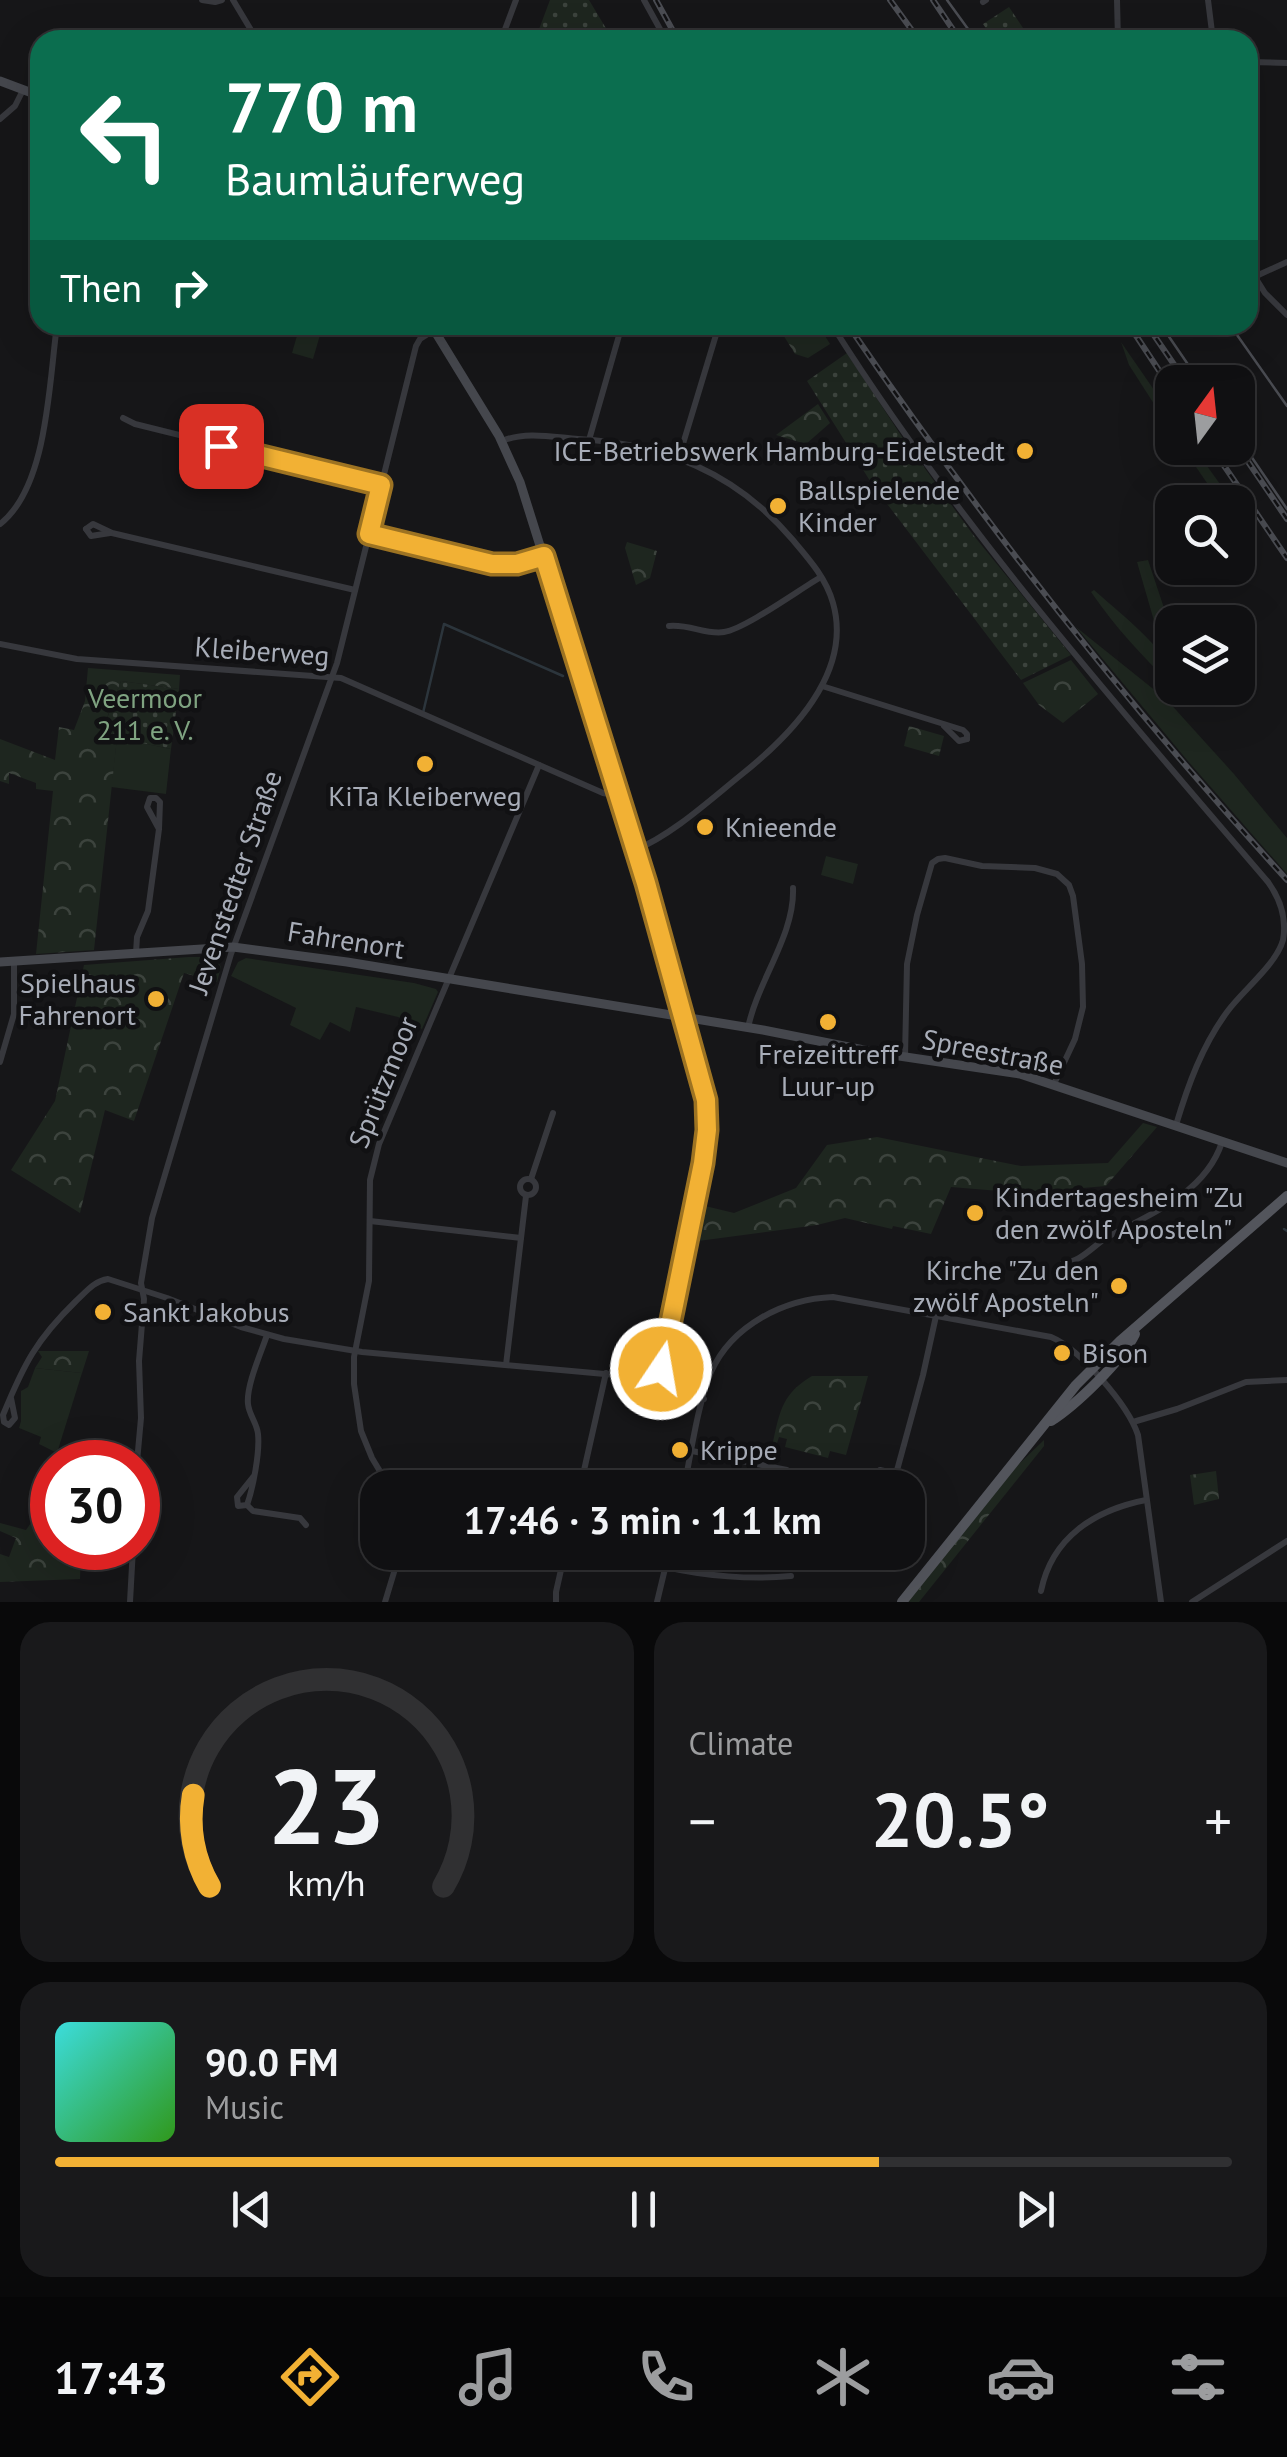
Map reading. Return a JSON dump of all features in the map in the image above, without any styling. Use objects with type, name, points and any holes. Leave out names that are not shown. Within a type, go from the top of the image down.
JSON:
[{"type":"main road","points":[[902,1602],[1060,1402],[1127,1348],[1138,1328],[1287,1196]]},
{"type":"street","points":[[202,0],[222,0]]},
{"type":"street","points":[[233,0],[251,30]]},
{"type":"street","points":[[506,30],[516,0]]},
{"type":"street","points":[[644,0],[660,30]]},
{"type":"street","points":[[1117,0],[1118,30]]},
{"type":"street","points":[[1208,0],[1212,30]]},
{"type":"street","points":[[1258,62],[1287,63]]},
{"type":"street","points":[[0,81],[30,92]]},
{"type":"street","points":[[0,119],[15,106],[23,90]]},
{"type":"street","points":[[1258,275],[1287,262]]},
{"type":"street","points":[[1258,283],[1287,315]]},
{"type":"street","points":[[0,524],[20,498],[38,461],[56,335]]},
{"type":"street","name":"Jevenstedter Straße","points":[[138,1440],[142,1276],[152,1218],[233,948],[332,678],[416,346],[425,335]]},
{"type":"street","points":[[437,335],[502,441],[520,482],[635,850],[706,1100],[703,1163],[660,1378],[670,1391],[704,1399]]},
{"type":"street","points":[[589,440],[619,335]]},
{"type":"street","points":[[679,457],[716,335]]},
{"type":"street","points":[[839,335],[917,450],[1075,655],[1280,900],[1285,929],[1279,952],[1215,1030],[1196,1068],[1176,1125]]},
{"type":"street","points":[[123,418],[381,485]]},
{"type":"street","points":[[502,441],[522,436],[589,440],[635,445],[679,457],[728,483],[768,514],[809,559],[832,600],[834,651],[822,686],[794,726],[764,756],[651,843],[635,850]]},
{"type":"street","points":[[112,533],[355,590]]},
{"type":"street","points":[[369,534],[492,564],[517,564],[544,556]]},
{"type":"street","points":[[670,626],[715,632],[735,629],[821,577]]},
{"type":"street","name":"Kleiberweg","points":[[0,644],[78,659],[341,678],[603,794],[618,796]]},
{"type":"street","points":[[822,686],[939,722]]},
{"type":"street","name":"Sprützmoor","points":[[379,1470],[360,1423],[354,1384],[355,1351],[369,1282],[370,1180],[379,1144],[539,765]]},
{"type":"street","points":[[136,954],[137,938],[148,912],[159,828]]},
{"type":"street","points":[[905,1057],[906,964],[932,863],[941,858],[982,866],[1035,868],[1056,874],[1069,885],[1082,964],[1081,1018],[1054,1084]]},
{"type":"street","points":[[748,1028],[789,916],[793,888]]},
{"type":"street","name":"Fahrenort","points":[[0,962],[233,948],[682,1017]]},
{"type":"street","points":[[0,1062],[14,1014],[14,963]]},
{"type":"street","name":"Spreestraße","points":[[682,1017],[1020,1074],[1287,1163]]},
{"type":"street","points":[[506,1365],[526,1196],[536,1190],[531,1179],[553,1112]]},
{"type":"street","points":[[1062,1263],[1073,1263],[1096,1244],[1158,1213],[1208,1167],[1223,1141]]},
{"type":"street","points":[[370,1221],[521,1238]]},
{"type":"street","points":[[10,1398],[43,1335],[96,1283],[108,1279],[267,1335],[355,1351],[660,1378]]},
{"type":"street","points":[[688,1470],[712,1372],[732,1341],[767,1314],[787,1305],[833,1297],[1056,1339],[1095,1374],[1133,1422],[1162,1602]]},
{"type":"street","points":[[897,1470],[936,1316]]},
{"type":"street","points":[[247,1505],[258,1434],[248,1398],[267,1335]]},
{"type":"street","points":[[584,1470],[606,1373]]},
{"type":"street","points":[[1133,1422],[1246,1382],[1287,1380]]},
{"type":"street","points":[[692,1450],[787,1470]]},
{"type":"street","points":[[247,1505],[240,1507],[236,1500],[253,1476]]},
{"type":"street","points":[[1041,1591],[1051,1562],[1076,1529],[1106,1511],[1146,1500]]},
{"type":"street","points":[[247,1505],[254,1511],[300,1518],[306,1525]]},
{"type":"street","points":[[1192,1602],[1287,1540]]},
{"type":"street","points":[[130,1602],[132,1570]]},
{"type":"street","points":[[386,1602],[394,1570]]},
{"type":"street","points":[[556,1602],[561,1570]]},
{"type":"street","points":[[658,1602],[665,1570]]},
{"type":"street","points":[[682,1570],[770,1578],[791,1576]]},
{"type":"green space","points":[[550,0],[589,0],[607,30],[539,30]]},
{"type":"green space","points":[[1009,7],[1024,30],[987,30],[983,24]]},
{"type":"green space","points":[[297,335],[320,335],[313,359],[292,353]]},
{"type":"green space","points":[[783,335],[824,335],[830,344],[808,358],[795,354]]},
{"type":"green space","points":[[1121,342],[1155,391],[1155,406],[1129,365]]},
{"type":"green space","points":[[847,353],[974,536],[1071,655],[1021,680],[872,484],[807,381]]},
{"type":"green space","points":[[818,404],[830,423],[806,444],[776,435]]},
{"type":"green space","points":[[1195,465],[1206,465],[1221,485],[1208,485]]},
{"type":"green space","points":[[627,542],[657,551],[650,578],[636,585],[625,548]]},
{"type":"green space","points":[[1148,560],[1163,605],[1155,605],[1155,623],[1154,621],[1137,562]]},
{"type":"green space","points":[[1094,590],[1155,646],[1155,667],[1119,629],[1091,592]]},
{"type":"green space","points":[[1076,627],[1155,690],[1155,705],[1172,705],[1234,774],[1287,838],[1287,874]]},
{"type":"green space","points":[[1071,660],[1098,694],[1063,723],[1039,705],[1023,683]]},
{"type":"green space","points":[[88,668],[180,675],[179,689],[121,681],[105,723],[117,738],[94,950],[36,954],[53,791],[36,789],[36,783],[9,773],[9,784],[0,781],[0,739],[55,760],[59,727],[74,730],[85,701]]},
{"type":"green space","name":"Veermoor 211 e. V.","points":[[121,681],[179,689],[171,749],[117,738],[105,724]]},
{"type":"green space","points":[[909,726],[944,736],[939,756],[904,746]]},
{"type":"green space","points":[[117,738],[171,749],[166,794],[111,787]]},
{"type":"green space","points":[[826,856],[858,864],[853,884],[821,875]]},
{"type":"green space","points":[[215,957],[221,967],[217,982],[184,973],[134,1121],[105,1110],[80,1213],[11,1170],[55,1101],[84,965]]},
{"type":"green space","points":[[246,958],[414,983],[438,992],[422,1029],[398,1017],[356,1007],[350,1032],[330,1022],[320,1040],[290,1025],[296,1008],[231,976],[238,962]]},
{"type":"green space","points":[[1143,1123],[1157,1127],[1106,1186],[1023,1193],[951,1187],[931,1234],[845,1218],[698,1241],[705,1206],[734,1213],[796,1188],[827,1145],[877,1137],[1021,1166],[1108,1163]]},
{"type":"green space","points":[[38,1351],[89,1351],[82,1373],[35,1368],[42,1357]]},
{"type":"green space","points":[[35,1368],[82,1373],[61,1440],[40,1440],[41,1437],[19,1428],[21,1391],[28,1387]]},
{"type":"green space","points":[[812,1376],[868,1376],[846,1455],[830,1451],[828,1458],[785,1447],[787,1439],[779,1437],[777,1443],[773,1442],[784,1403]]},
{"type":"green space","points":[[1044,1440],[1044,1446],[919,1602],[908,1602],[1017,1466]]},
{"type":"green space","points":[[1216,1471],[1219,1499],[1194,1505],[1190,1475]]},
{"type":"green space","points":[[0,1523],[26,1530],[30,1524],[30,1570],[80,1570],[80,1579],[0,1582],[0,1554],[9,1557],[16,1538],[0,1531]]},
{"type":"waterway","points":[[423,713],[444,624],[563,676]]},
{"type":"tram line","points":[[947,0],[969,30]]},
{"type":"tram line","points":[[1168,335],[1188,365]]},
{"type":"tram line","points":[[1237,335],[1287,406]]},
{"type":"tram line","points":[[1255,462],[1287,509]]},
{"type":"railway","points":[[656,0],[672,30]]},
{"type":"railway","points":[[890,0],[912,30]]},
{"type":"railway","points":[[933,0],[953,30]]},
{"type":"railway","points":[[855,335],[950,470],[1058,610],[1170,747],[1287,880]]},
{"type":"railway","points":[[1136,335],[1155,365]]},
{"type":"railway","points":[[1154,335],[1174,365]]},
{"type":"railway","points":[[1224,465],[1287,558]]},
{"type":"railway","points":[[1250,465],[1287,519]]},
{"type":"place","name":"ICE-Betriebswerk Hamburg-Eidelstedt","points":[[1025,451]]},
{"type":"place","name":"Ballspielende Kinder","points":[[778,506]]},
{"type":"place","name":"KiTa Kleiberweg","points":[[425,764]]},
{"type":"place","name":"Knieende","points":[[705,827]]},
{"type":"place","name":"Spielhaus Fahrenort","points":[[156,999]]},
{"type":"place","name":"Freizeittreff Luur-up","points":[[828,1022]]},
{"type":"place","name":"Kindertagesheim \"Zu den zwölf Aposteln\"","points":[[975,1213]]},
{"type":"place","name":"Kirche \"Zu den zwölf Aposteln\"","points":[[1119,1286]]},
{"type":"place","name":"Sankt Jakobus","points":[[103,1312]]},
{"type":"place","name":"Bison","points":[[1062,1353]]},
{"type":"place","name":"Krippe","points":[[680,1450]]},
{"type":"route","points":[[221,446],[381,485],[369,534],[492,564],[517,564],[544,556],[646,883],[706,1100],[703,1163],[661,1369]]}]
